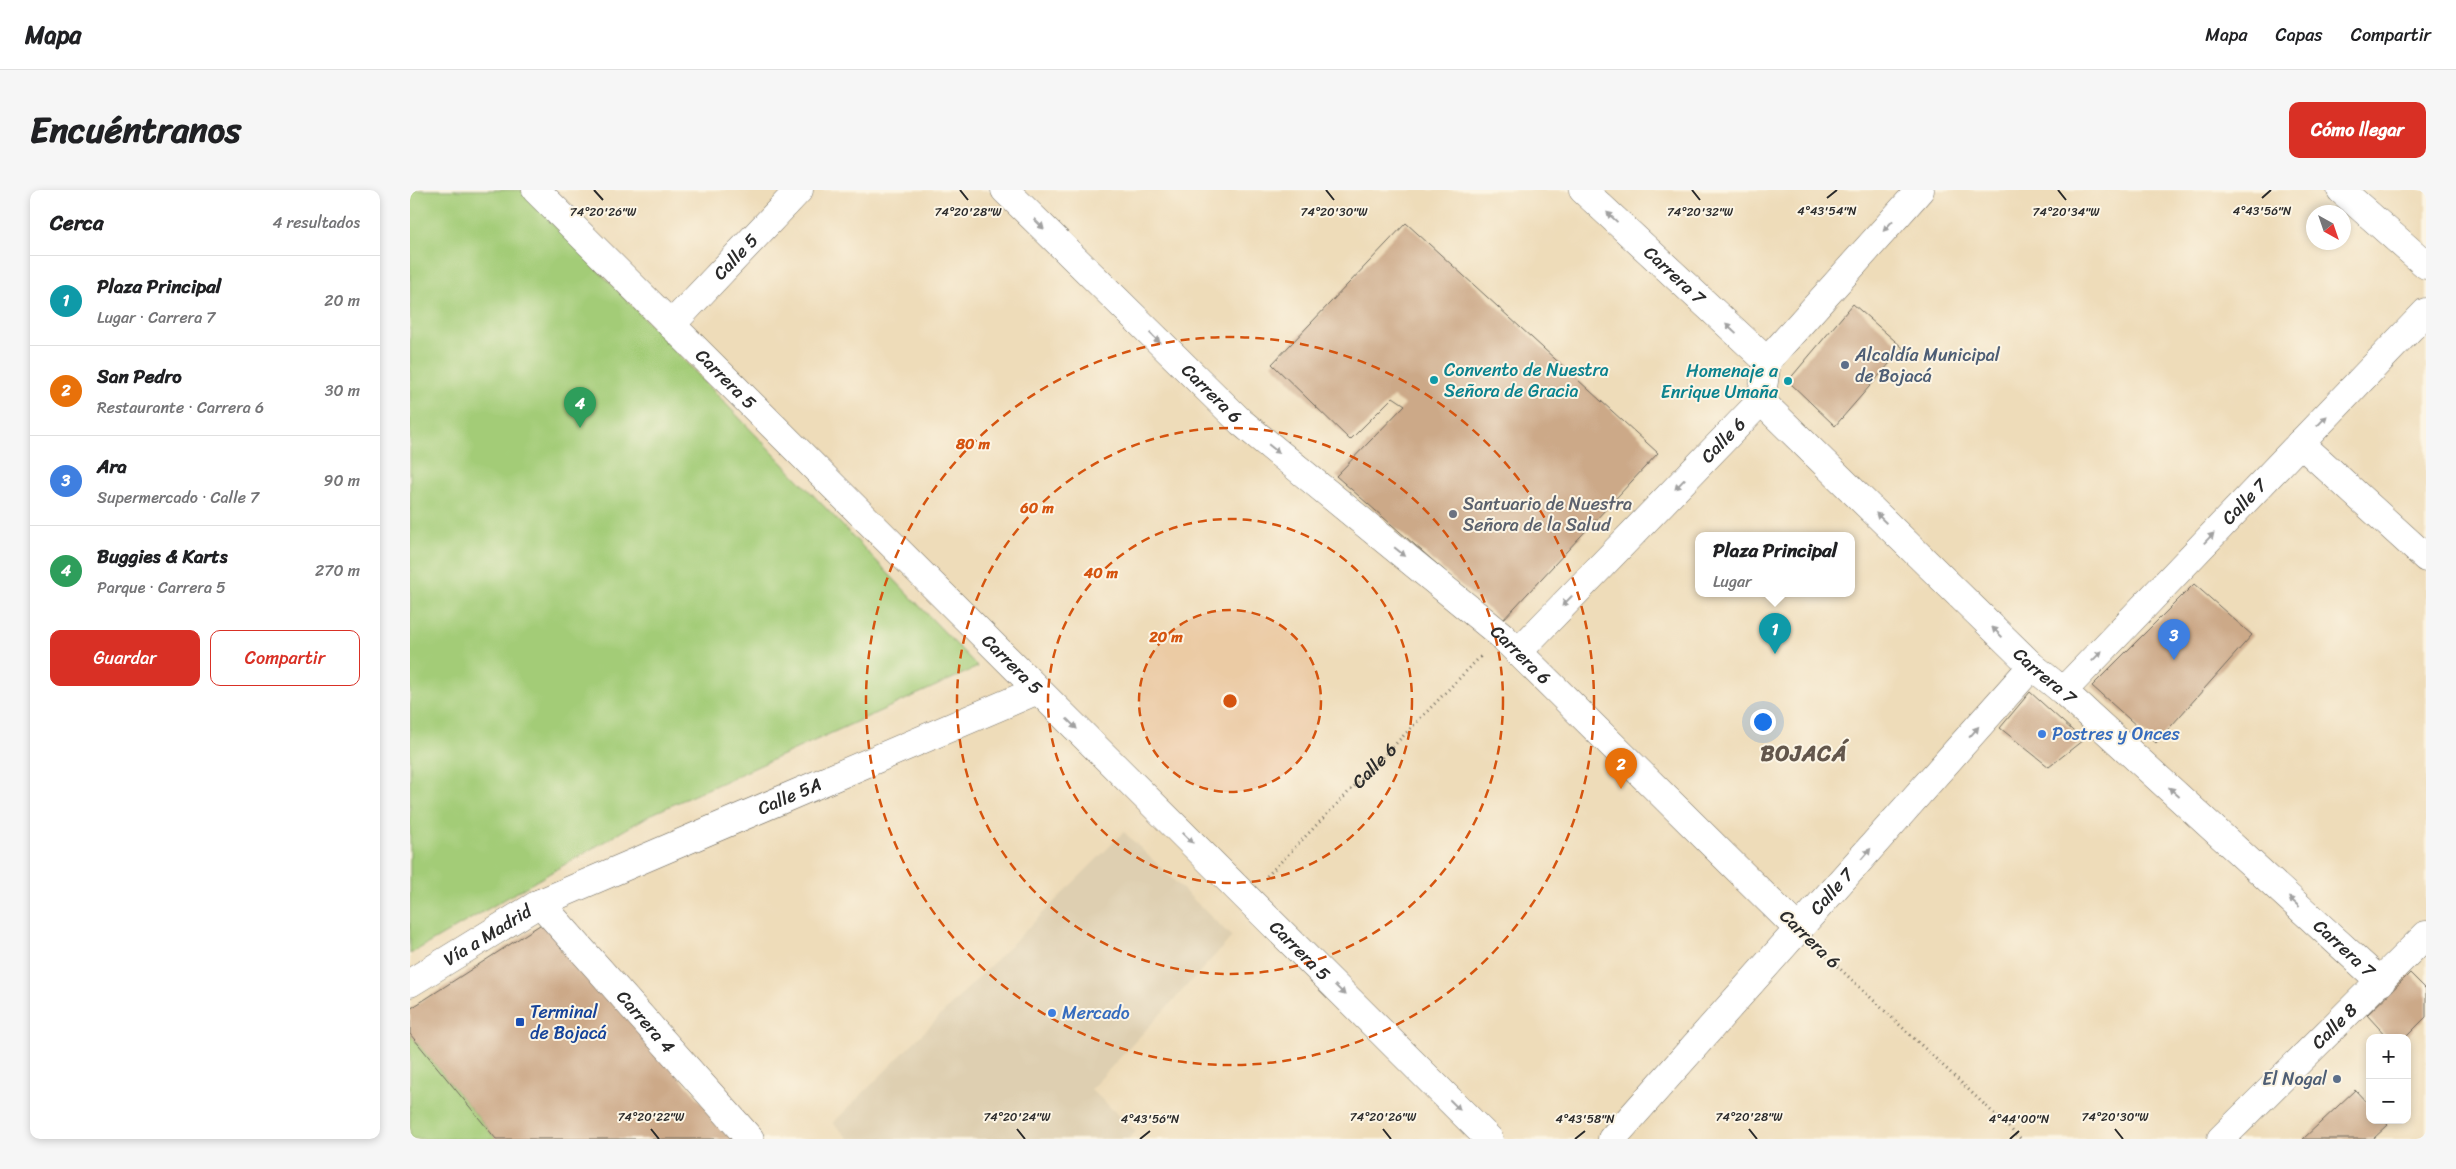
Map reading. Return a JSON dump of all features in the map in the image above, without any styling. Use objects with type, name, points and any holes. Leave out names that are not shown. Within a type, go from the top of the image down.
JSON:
[{"type":"street","name":"Carrera 5","points":[[536,190],[1489,1139]]},
{"type":"street","name":"Calle 5","points":[[672,325],[799,190]]},
{"type":"street","name":"Carrera 6","points":[[1005,190],[1241,422],[1509,643],[1799,930]]},
{"type":"street","name":"Carrera 7","points":[[1583,190],[1767,361]]},
{"type":"street","points":[[1761,401],[1767,361],[1920,190]]},
{"type":"street","points":[[2341,190],[2426,265]]},
{"type":"street","name":"Calle 7","points":[[2063,691],[2426,312]]},
{"type":"street","name":"Calle 6","points":[[1509,643],[1761,401]]},
{"type":"street","name":"Carrera 7","points":[[1761,401],[2032,666],[2063,691],[2381,982]]},
{"type":"street","points":[[2300,443],[2426,558]]},
{"type":"street","name":"Calle 7","points":[[1612,1139],[2032,666]]},
{"type":"street","name":"Calle 5A","points":[[540,904],[1038,690]]},
{"type":"street","name":"Vía a Madrid","points":[[410,983],[540,904]]},
{"type":"street","name":"Carrera 4","points":[[540,904],[750,1139]]},
{"type":"street","name":"Calle 8","points":[[2221,1139],[2381,982],[2426,935]]},
{"type":"path","name":"Calle 6","points":[[1247,897],[1509,643]]},
{"type":"path","name":"Carrera 6","points":[[1799,930],[2021,1139]]},
{"type":"shaded area","name":"Mercado","points":[[1124,832],[1232,937],[1091,1089],[1136,1132],[1128,1139],[849,1139],[833,1123]]},
{"type":"green space","points":[[410,190],[521,190],[978,667],[652,814],[410,954]]},
{"type":"green space","points":[[410,1034],[496,1139],[410,1139]]},
{"type":"building","name":"Convento de Nuestra Señora de Gracia","points":[[1406,223],[1658,453],[1502,621],[1336,476],[1405,405],[1393,397],[1350,440],[1272,364]]},
{"type":"building","name":"Alcaldía Municipal de Bojacá","points":[[1853,304],[1903,348],[1835,426],[1788,381]]},
{"type":"building","points":[[2194,584],[2252,635],[2156,743],[2092,686]]},
{"type":"building","name":"Postres y Onces","points":[[2030,692],[2083,740],[2049,767],[2000,728]]},
{"type":"building","name":"Terminal de Bojacá","points":[[543,923],[734,1139],[496,1139],[410,1034],[410,1009]]},
{"type":"building","points":[[2410,973],[2426,989],[2426,1017],[2409,1034],[2384,1034],[2367,1015]]},
{"type":"building","points":[[2355,1090],[2366,1102],[2366,1124],[2388,1125],[2373,1139],[2303,1139]]},
{"type":"place","name":"Alcaldía Municipal de Bojacá","points":[[1845,365]]},
{"type":"place","name":"Convento de Nuestra Señora de Gracia","points":[[1434,380]]},
{"type":"place","name":"Homenaje a Enrique Umaña","points":[[1788,381]]},
{"type":"place","name":"Buggies & Karts","points":[[580,428]]},
{"type":"place","name":"Santuario de Nuestra Señora de la Salud","points":[[1453,514]]},
{"type":"place","name":"Plaza Principal","points":[[1775,654]]},
{"type":"place","name":"Ara","points":[[2174,660]]},
{"type":"place","name":"Postres y Onces","points":[[2042,734]]},
{"type":"place","name":"San Pedro","points":[[1621,789]]},
{"type":"place","name":"Mercado","points":[[1052,1013]]},
{"type":"place","name":"Terminal de Bojacá","points":[[520,1022]]},
{"type":"place","name":"El Nogal","points":[[2337,1079]]},
{"type":"district","name":"BOJACÁ","points":[[1804,753]]}]
